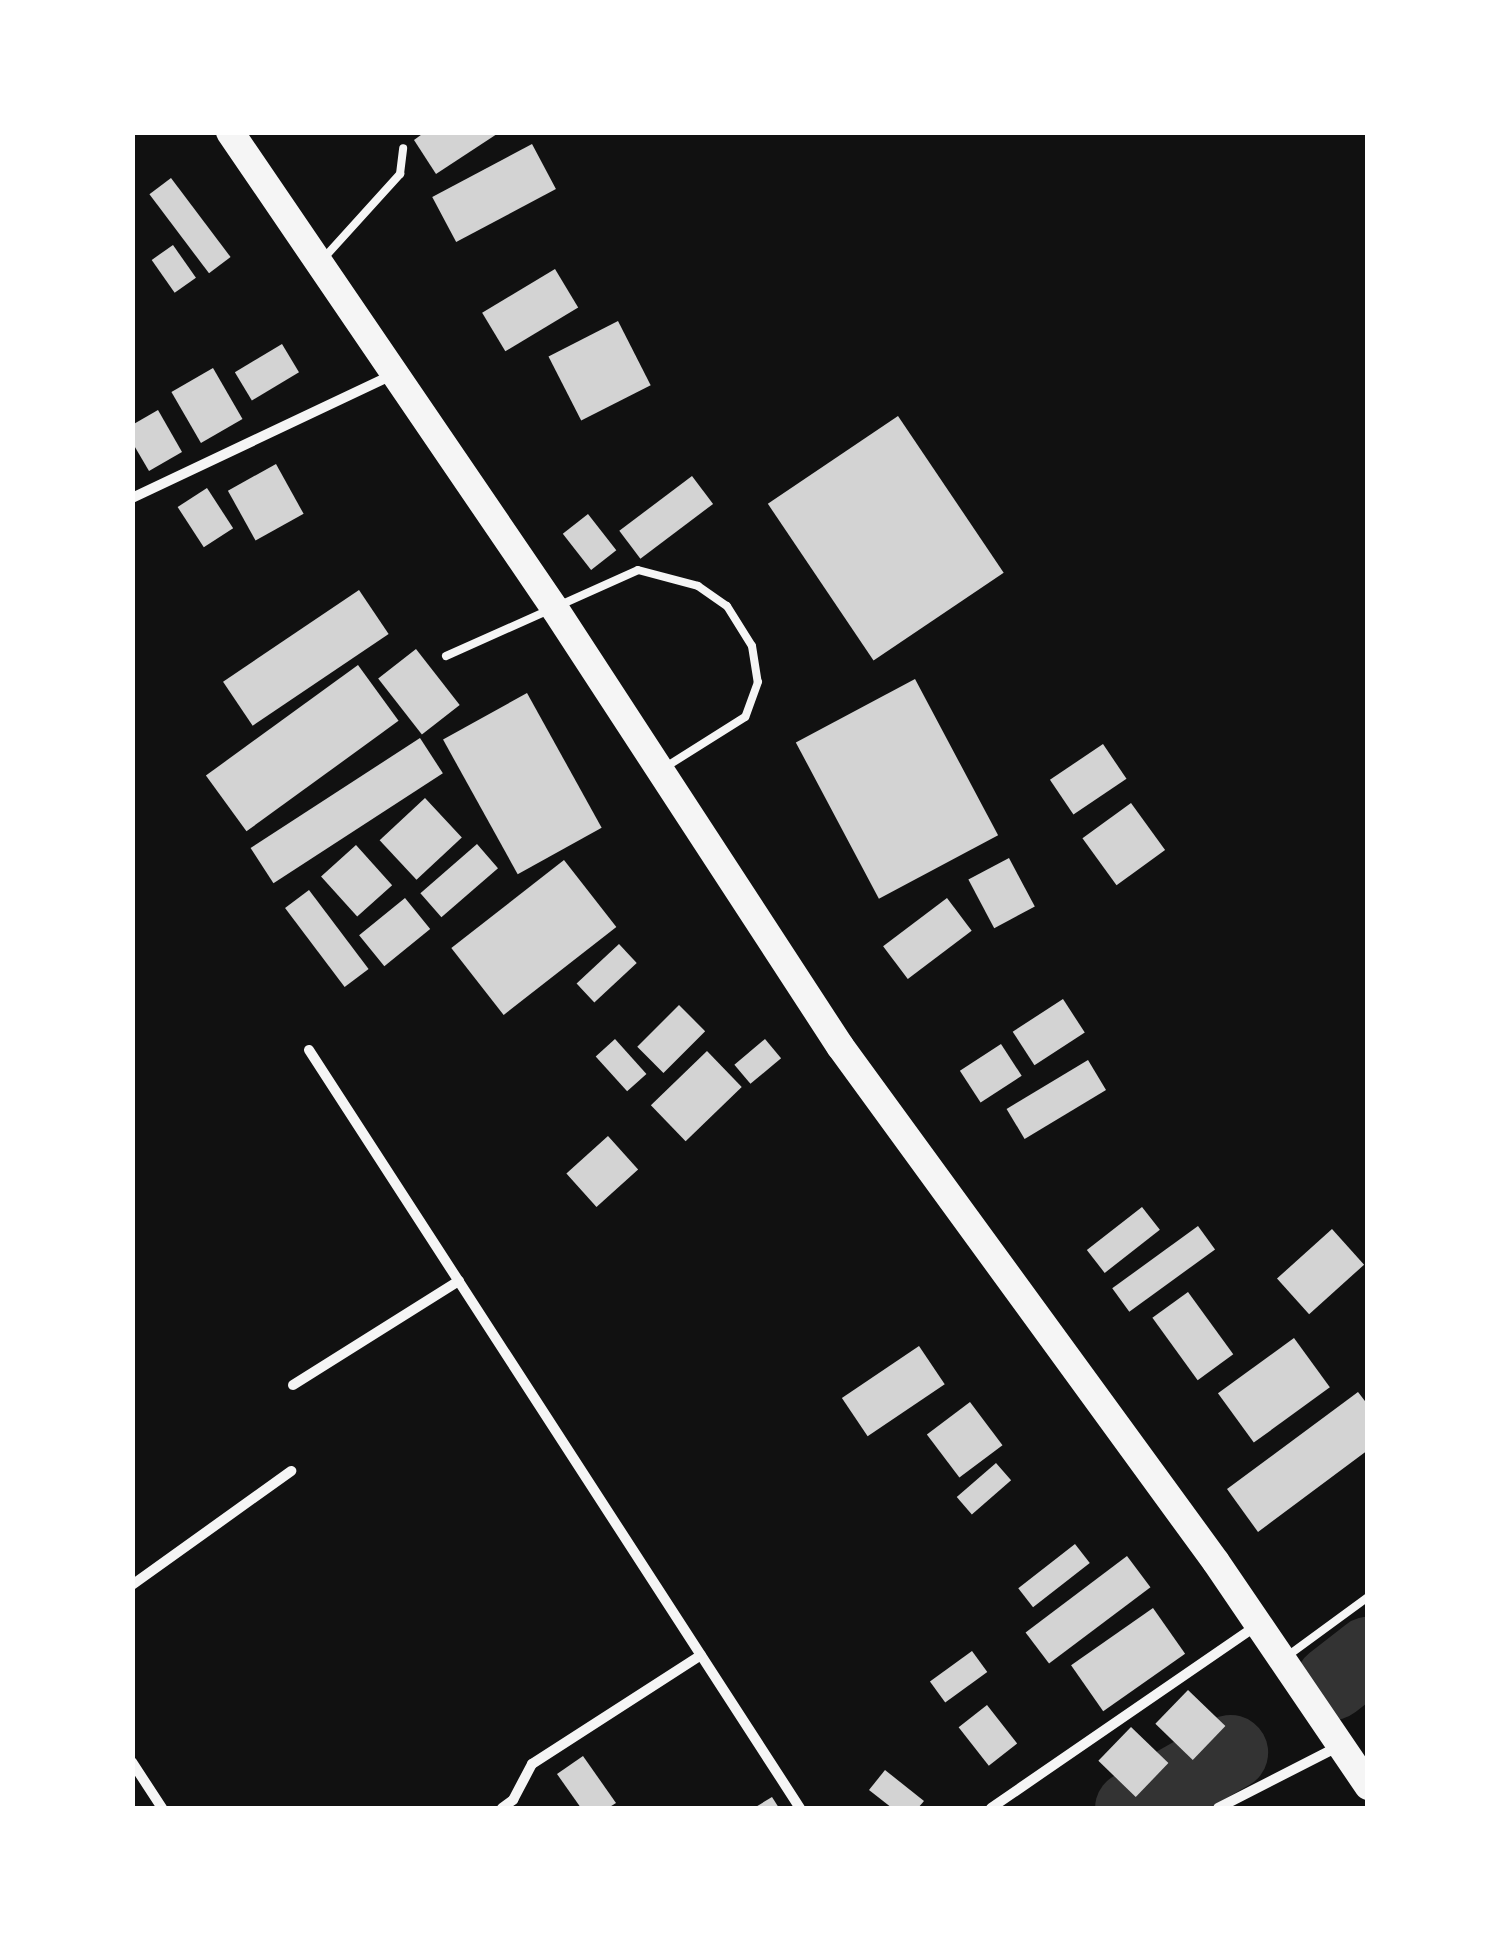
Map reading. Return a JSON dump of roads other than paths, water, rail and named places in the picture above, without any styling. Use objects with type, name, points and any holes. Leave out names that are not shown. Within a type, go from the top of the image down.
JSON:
[{"type":"highway","points":[[230,132],[556,609],[840,1046],[1258,1624],[1368,1786]]},
{"type":"street","points":[[132,498],[395,374]]},
{"type":"street","points":[[309,1050],[800,1808]]},
{"type":"street","points":[[293,1385],[458,1281]]},
{"type":"street","points":[[132,1585],[290,1471]]},
{"type":"street","points":[[991,1808],[1258,1624]]},
{"type":"street","points":[[502,1808],[513,1800],[532,1764],[701,1655]]},
{"type":"street","points":[[1218,1808],[1332,1734]]},
{"type":"street","points":[[132,1762],[162,1808]]},
{"type":"lane","points":[[320,262],[400,174],[404,148]]},
{"type":"lane","points":[[446,656],[638,570],[675,576],[726,606],[752,646],[758,682],[744,717],[660,770]]},
{"type":"lane","points":[[1286,1666],[1368,1597]]},
{"type":"waterway","points":[[1332,1682],[1368,1654]]},
{"type":"waterway","points":[[1132,1808],[1230,1752]]}]
